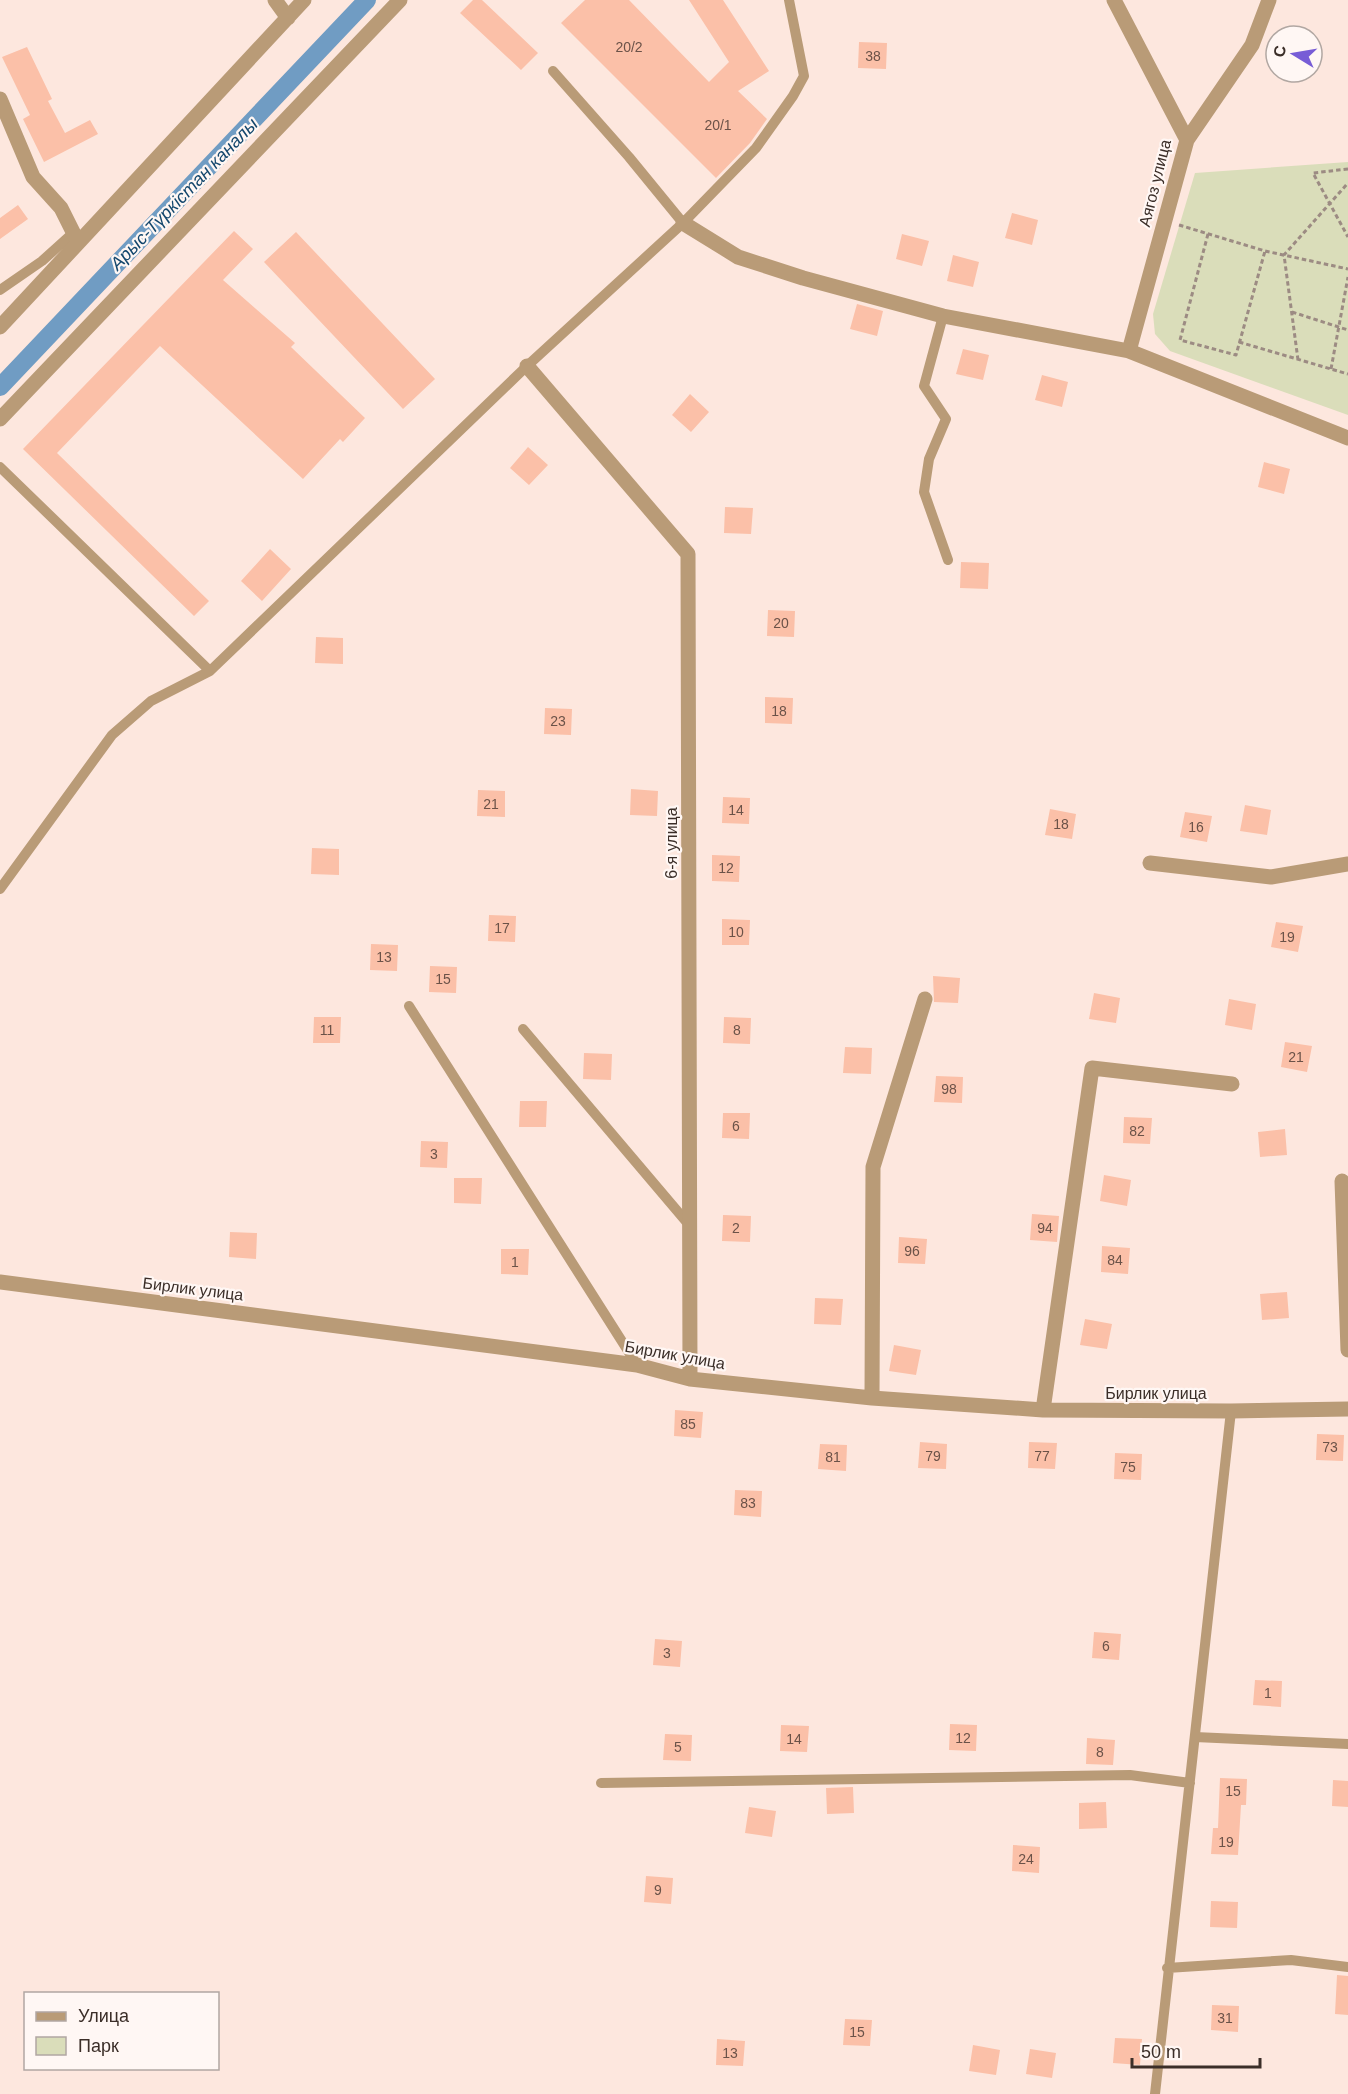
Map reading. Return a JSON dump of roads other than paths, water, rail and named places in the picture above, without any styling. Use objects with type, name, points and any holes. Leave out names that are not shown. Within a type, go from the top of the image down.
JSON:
[{"type":"street","points":[[275,0],[288,18]]},
{"type":"street","points":[[0,327],[75,238],[304,0]]},
{"type":"street","points":[[0,419],[400,0]]},
{"type":"street","name":"Аягоз улица","points":[[1114,0],[1187,140],[1129,351]]},
{"type":"street","points":[[1187,140],[1252,45],[1269,0]]},
{"type":"street","points":[[0,99],[33,177],[61,208],[75,238]]},
{"type":"street","points":[[683,223],[738,257],[803,278],[943,316],[1129,351],[1348,438]]},
{"type":"street","name":"6-я улица","points":[[527,366],[688,554],[690,1379]]},
{"type":"street","points":[[1150,863],[1271,878],[1348,864]]},
{"type":"street","points":[[872,1398],[873,1167],[925,999]]},
{"type":"street","points":[[1043,1410],[1092,1068],[1232,1084]]},
{"type":"street","points":[[1342,1181],[1348,1350]]},
{"type":"street","name":"Бирлик улица","points":[[0,1282],[637,1365],[690,1379],[872,1398],[1043,1410],[1348,1409]]},
{"type":"lane","points":[[0,890],[112,735],[151,701],[210,670],[527,366],[683,223],[756,148],[793,96],[804,76],[789,0]]},
{"type":"lane","points":[[553,71],[629,157],[683,223]]},
{"type":"lane","points":[[0,290],[75,238]]},
{"type":"lane","points":[[943,316],[924,387],[946,419],[929,459],[924,492],[948,560]]},
{"type":"lane","points":[[0,467],[210,670]]},
{"type":"lane","points":[[410,1006],[637,1365]]},
{"type":"lane","points":[[523,1029],[690,1227]]},
{"type":"lane","points":[[1155,2094],[1167,1968],[1231,1411]]},
{"type":"lane","points":[[1195,1737],[1348,1744]]},
{"type":"lane","points":[[601,1783],[1130,1776],[1190,1783]]},
{"type":"lane","points":[[1167,1968],[1291,1960],[1348,1967]]},
{"type":"waterway","name":"Арыс-Түркістан каналы","points":[[0,387],[367,0]]}]
